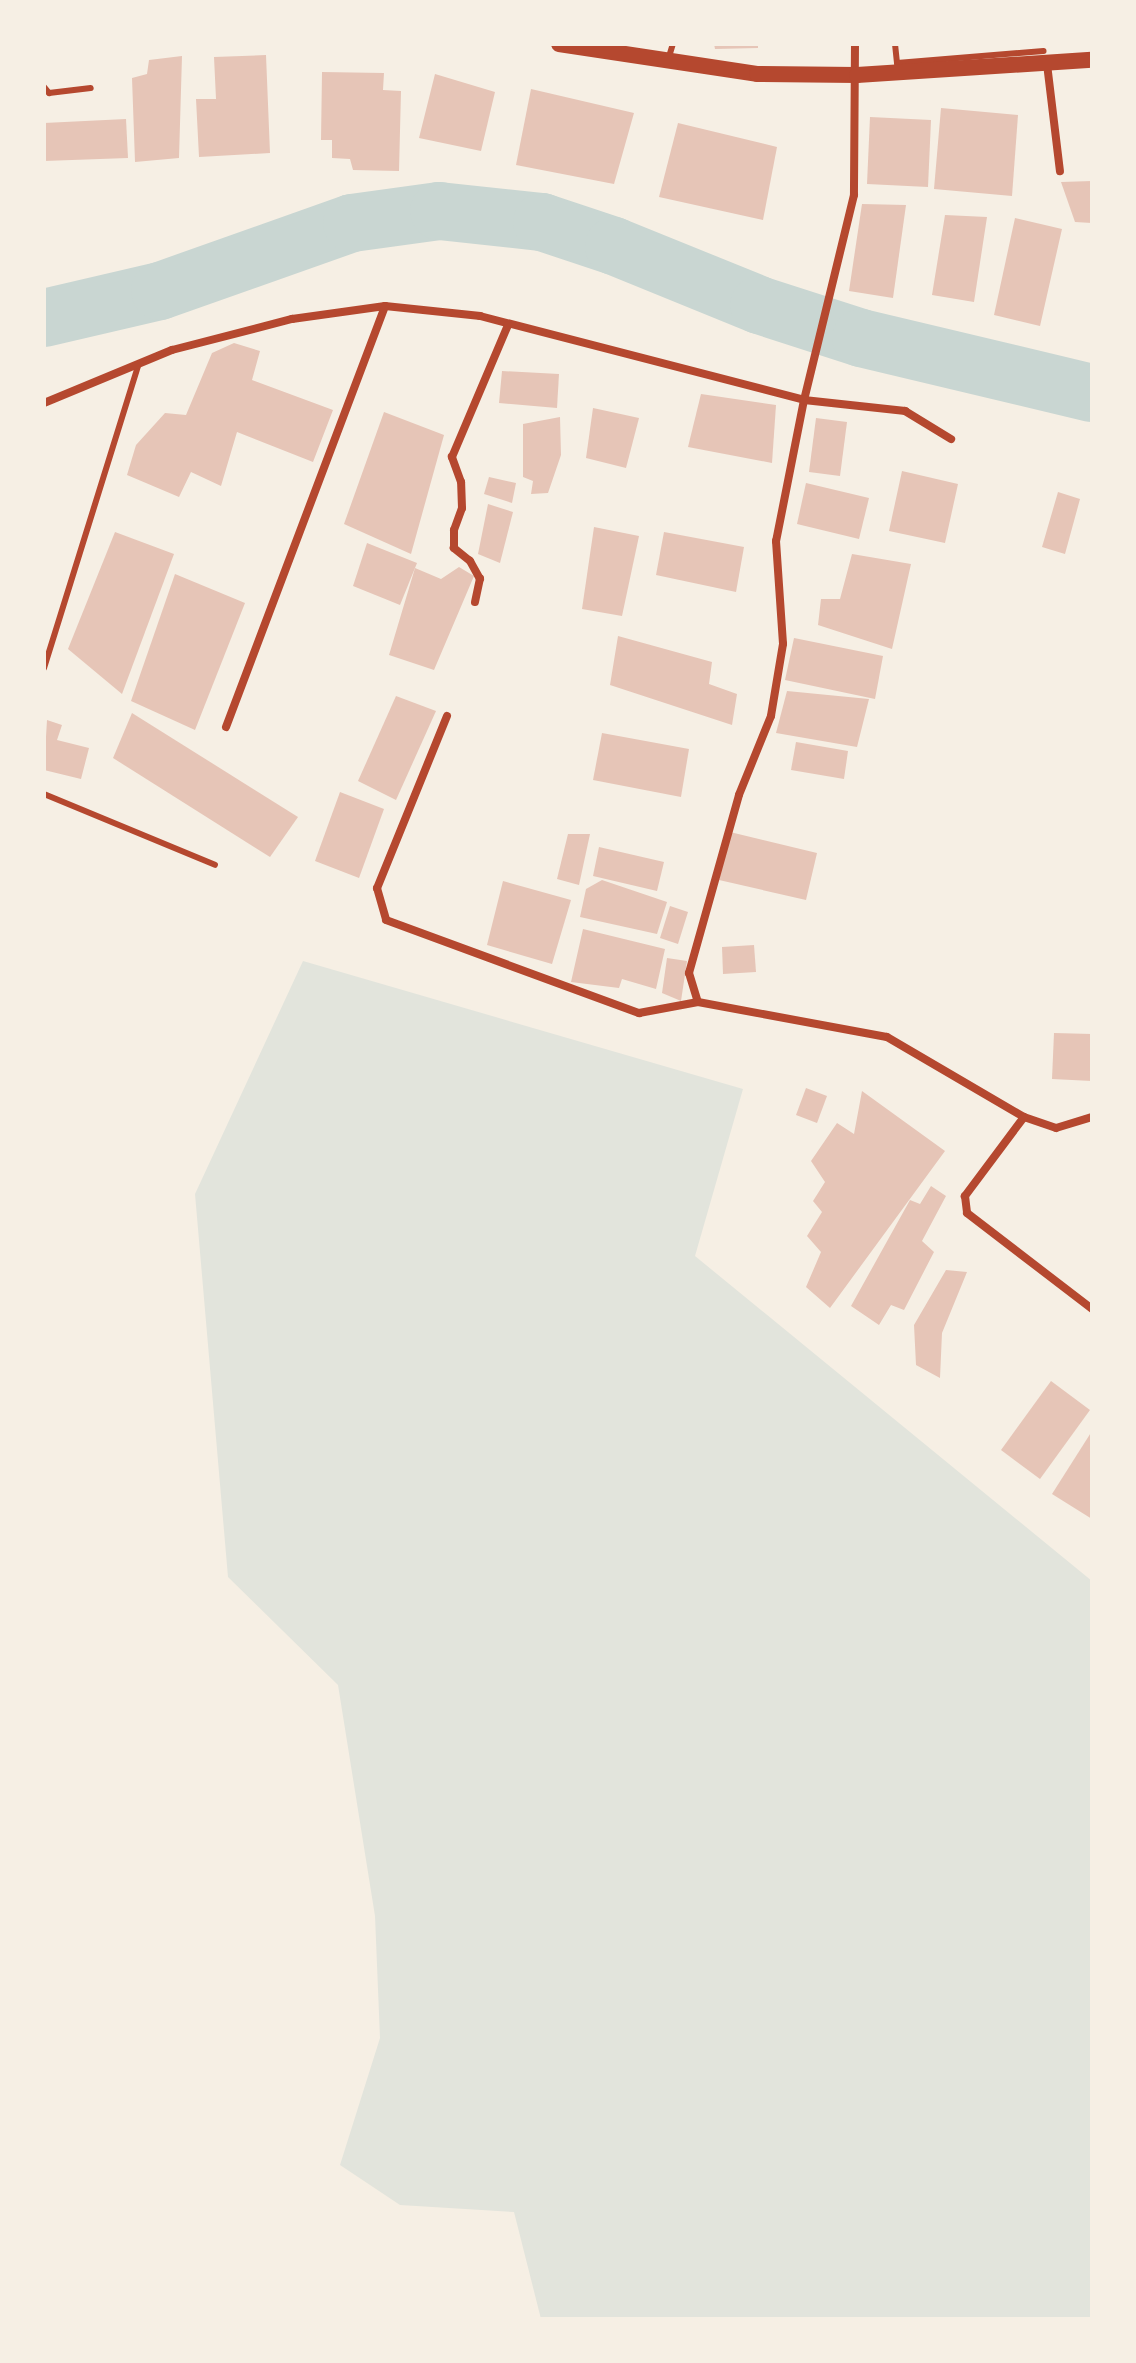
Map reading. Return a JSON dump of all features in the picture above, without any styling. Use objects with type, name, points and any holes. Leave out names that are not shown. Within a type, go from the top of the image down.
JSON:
[{"type":"main road","points":[[559,44],[670,52],[757,74],[857,75],[1044,53],[1092,60]]},
{"type":"street","points":[[698,1002],[689,973],[739,795],[771,716],[783,644],[776,541],[804,400],[854,195],[855,44]]},
{"type":"street","points":[[1044,53],[1060,171]]},
{"type":"street","points":[[226,727],[385,306]]},
{"type":"street","points":[[44,403],[172,350],[292,319],[385,306],[480,316],[804,400],[905,411],[951,439]]},
{"type":"street","points":[[475,602],[480,579],[470,561],[454,548],[454,530],[462,508],[461,482],[452,457],[508,325]]},
{"type":"street","points":[[447,716],[377,888],[386,920],[639,1013],[698,1002],[887,1037],[1024,1117],[1056,1128],[1092,1117]]},
{"type":"street","points":[[1024,1117],[965,1196],[967,1213],[1092,1309]]},
{"type":"lane","points":[[895,44],[897,63],[1044,53]]},
{"type":"lane","points":[[44,87],[49,93],[91,88]]},
{"type":"lane","points":[[44,668],[139,363]]},
{"type":"lane","points":[[44,794],[215,865]]},
{"type":"shaded area","points":[[303,961],[743,1089],[695,1256],[1092,1581],[1092,2319],[541,2319],[514,2212],[400,2205],[340,2165],[380,2038],[375,1916],[338,1685],[228,1577],[195,1194]]},
{"type":"building","points":[[714,44],[758,44],[758,48],[715,49]]},
{"type":"building","points":[[266,55],[270,153],[199,157],[196,99],[216,99],[214,57]]},
{"type":"building","points":[[182,56],[179,158],[135,162],[132,78],[147,74],[149,60]]},
{"type":"building","points":[[322,72],[384,73],[383,90],[401,91],[399,171],[353,170],[350,159],[332,158],[332,140],[321,140]]},
{"type":"building","points":[[435,74],[495,92],[481,151],[419,138]]},
{"type":"building","points":[[531,89],[634,113],[614,184],[516,165]]},
{"type":"building","points":[[941,108],[1018,115],[1012,196],[934,189]]},
{"type":"building","points":[[870,117],[931,120],[928,187],[867,184]]},
{"type":"building","points":[[126,119],[128,158],[44,161],[44,123]]},
{"type":"building","points":[[678,123],[777,147],[763,220],[659,197]]},
{"type":"building","points":[[1092,181],[1092,223],[1075,222],[1061,182]]},
{"type":"building","points":[[862,204],[906,205],[893,298],[849,291]]},
{"type":"building","points":[[945,215],[987,217],[974,302],[932,295]]},
{"type":"building","points":[[1015,218],[1062,229],[1040,326],[994,315]]},
{"type":"building","points":[[234,343],[260,351],[252,380],[333,410],[313,462],[237,432],[221,486],[191,472],[179,497],[127,475],[136,445],[165,413],[186,415],[212,353]]},
{"type":"building","points":[[502,371],[559,374],[557,408],[499,403]]},
{"type":"building","points":[[701,394],[776,405],[772,463],[688,447]]},
{"type":"building","points":[[593,408],[639,418],[626,468],[586,458]]},
{"type":"building","points":[[384,412],[444,435],[411,554],[344,524]]},
{"type":"building","points":[[560,417],[561,455],[548,493],[531,494],[533,481],[523,477],[523,424]]},
{"type":"building","points":[[816,418],[847,422],[840,476],[809,472]]},
{"type":"building","points":[[902,471],[958,484],[945,543],[889,531]]},
{"type":"building","points":[[489,477],[516,483],[512,503],[484,494]]},
{"type":"building","points":[[806,483],[869,498],[859,539],[797,524]]},
{"type":"building","points":[[1058,492],[1080,499],[1065,554],[1042,547]]},
{"type":"building","points":[[488,504],[513,512],[500,563],[478,554]]},
{"type":"building","points":[[594,527],[639,536],[622,616],[582,609]]},
{"type":"building","points":[[115,532],[174,554],[122,694],[68,649]]},
{"type":"building","points":[[664,532],[744,547],[736,592],[656,575]]},
{"type":"building","points":[[367,543],[417,563],[400,605],[353,586]]},
{"type":"building","points":[[852,554],[911,564],[892,649],[818,625],[821,599],[840,599]]},
{"type":"building","points":[[459,567],[474,576],[434,670],[389,655],[415,568],[441,579]]},
{"type":"building","points":[[175,574],[245,603],[195,730],[131,701]]},
{"type":"building","points":[[618,636],[712,662],[709,684],[737,694],[732,725],[610,685]]},
{"type":"building","points":[[794,638],[883,656],[875,699],[785,680]]},
{"type":"building","points":[[787,691],[869,699],[857,747],[776,733]]},
{"type":"building","points":[[396,696],[436,711],[396,800],[358,781]]},
{"type":"building","points":[[132,713],[298,817],[270,857],[113,758]]},
{"type":"building","points":[[47,720],[62,725],[57,740],[89,748],[81,779],[44,770]]},
{"type":"building","points":[[602,733],[689,749],[681,797],[593,780]]},
{"type":"building","points":[[796,742],[848,751],[844,779],[791,770]]},
{"type":"building","points":[[340,792],[384,809],[359,878],[315,861]]},
{"type":"building","points":[[730,832],[817,853],[806,900],[719,880]]},
{"type":"building","points":[[568,834],[590,834],[579,885],[557,879]]},
{"type":"building","points":[[599,847],[664,862],[657,891],[593,876]]},
{"type":"building","points":[[602,880],[667,902],[657,934],[580,917],[586,889]]},
{"type":"building","points":[[503,881],[571,900],[552,964],[487,945]]},
{"type":"building","points":[[670,906],[688,912],[678,944],[660,938]]},
{"type":"building","points":[[583,929],[665,949],[656,989],[622,979],[619,988],[571,982]]},
{"type":"building","points":[[754,945],[756,972],[723,974],[722,947]]},
{"type":"building","points":[[667,958],[687,961],[681,1001],[662,993]]},
{"type":"building","points":[[1054,1033],[1092,1034],[1092,1081],[1052,1079]]},
{"type":"building","points":[[806,1088],[827,1096],[817,1123],[796,1115]]},
{"type":"building","points":[[862,1091],[945,1151],[830,1308],[806,1287],[821,1252],[807,1236],[822,1212],[813,1201],[825,1182],[811,1161],[837,1123],[854,1134]]},
{"type":"building","points":[[931,1186],[946,1196],[922,1241],[934,1252],[904,1310],[891,1305],[879,1325],[851,1306],[910,1200],[920,1204]]},
{"type":"building","points":[[946,1270],[967,1272],[942,1333],[940,1378],[916,1365],[914,1325]]},
{"type":"building","points":[[1051,1381],[1090,1410],[1040,1479],[1001,1450]]},
{"type":"building","points":[[1092,1431],[1092,1519],[1052,1494]]},
{"type":"waterway","points":[[44,318],[160,291],[352,223],[439,211],[542,222],[614,246],[759,305],[861,338],[1092,393]]}]
